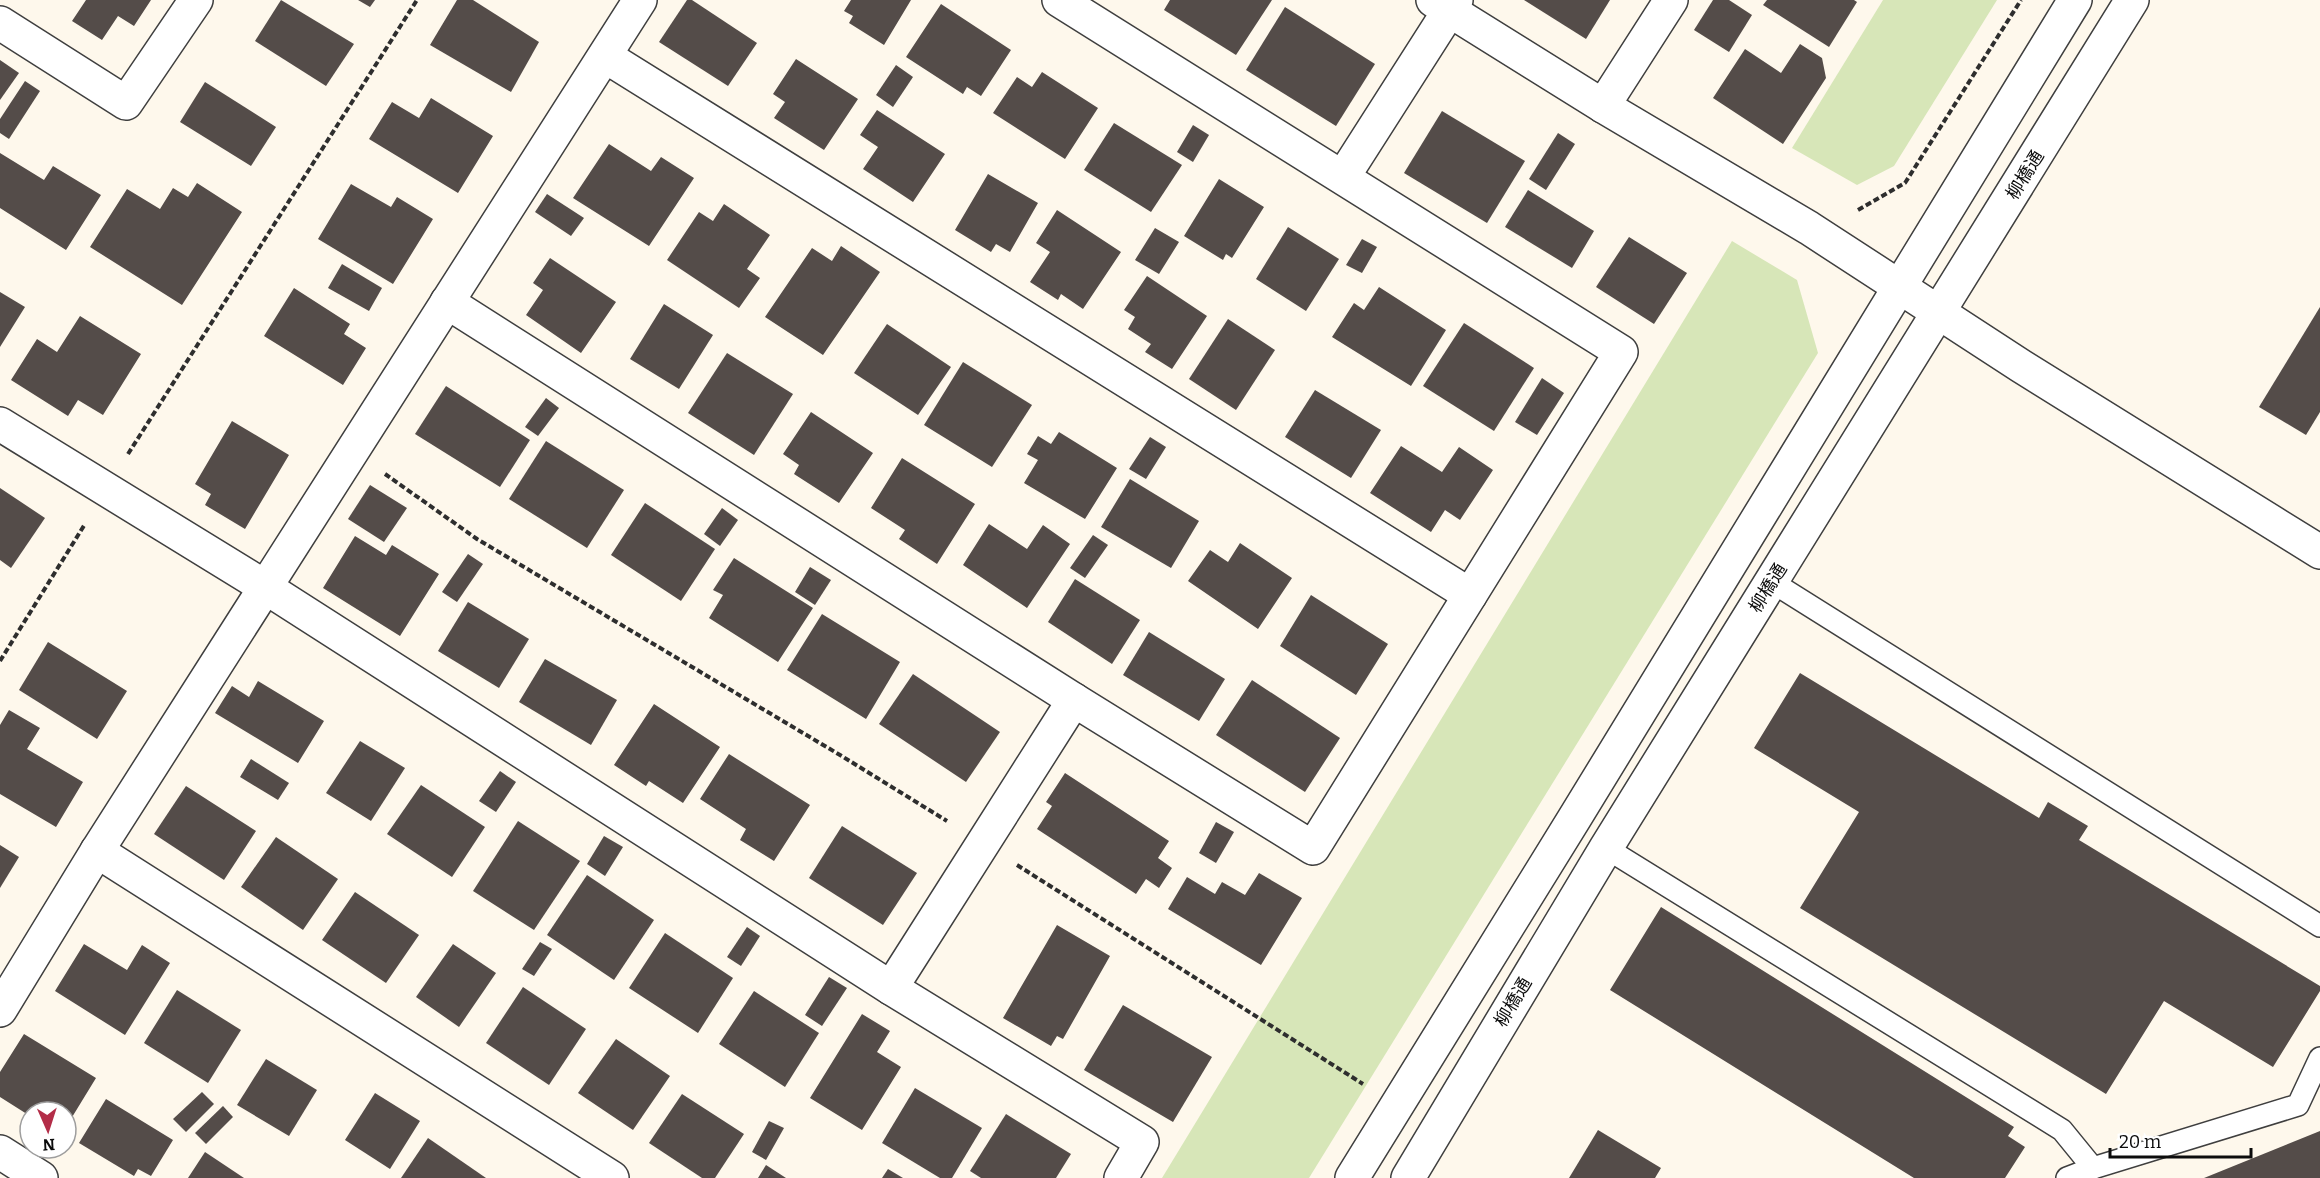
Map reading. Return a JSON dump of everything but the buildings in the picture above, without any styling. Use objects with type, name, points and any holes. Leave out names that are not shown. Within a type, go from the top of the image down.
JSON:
[{"type":"street","points":[[0,23],[126,103],[196,0]]},
{"type":"street","points":[[0,1010],[97,850],[640,0]]},
{"type":"street","points":[[447,302],[1074,700],[1313,848],[1621,352],[1059,0]]},
{"type":"street","points":[[1603,106],[1671,0]]},
{"type":"street","points":[[1352,1178],[2075,0]]},
{"type":"street","name":"柳橋通","points":[[1408,1178],[1606,848],[1940,313],[2132,0]]},
{"type":"street","points":[[1343,177],[1446,3],[1603,106],[1809,228],[2320,552]]},
{"type":"street","points":[[604,56],[1470,596]]},
{"type":"street","points":[[0,424],[265,587],[891,988],[1142,1142],[1121,1178]]},
{"type":"street","points":[[891,988],[1074,700]]},
{"type":"street","points":[[97,850],[612,1178]]},
{"type":"street","points":[[0,1152],[41,1178]]},
{"type":"lane","points":[[1772,582],[2320,926]]},
{"type":"lane","points":[[1606,848],[2062,1130],[2093,1168]]},
{"type":"lane","points":[[2067,1178],[2298,1105],[2314,1085],[2320,1058]]},
{"type":"path","points":[[0,661],[106,489],[417,0]]},
{"type":"path","points":[[1858,210],[1905,183],[2021,0]]},
{"type":"path","points":[[352,451],[477,539],[840,755],[1373,1090]]},
{"type":"green space","points":[[1883,0],[1997,0],[1894,166],[1857,185],[1792,148]]},
{"type":"green space","points":[[1732,241],[1797,280],[1818,353],[1309,1178],[1162,1178]]}]
